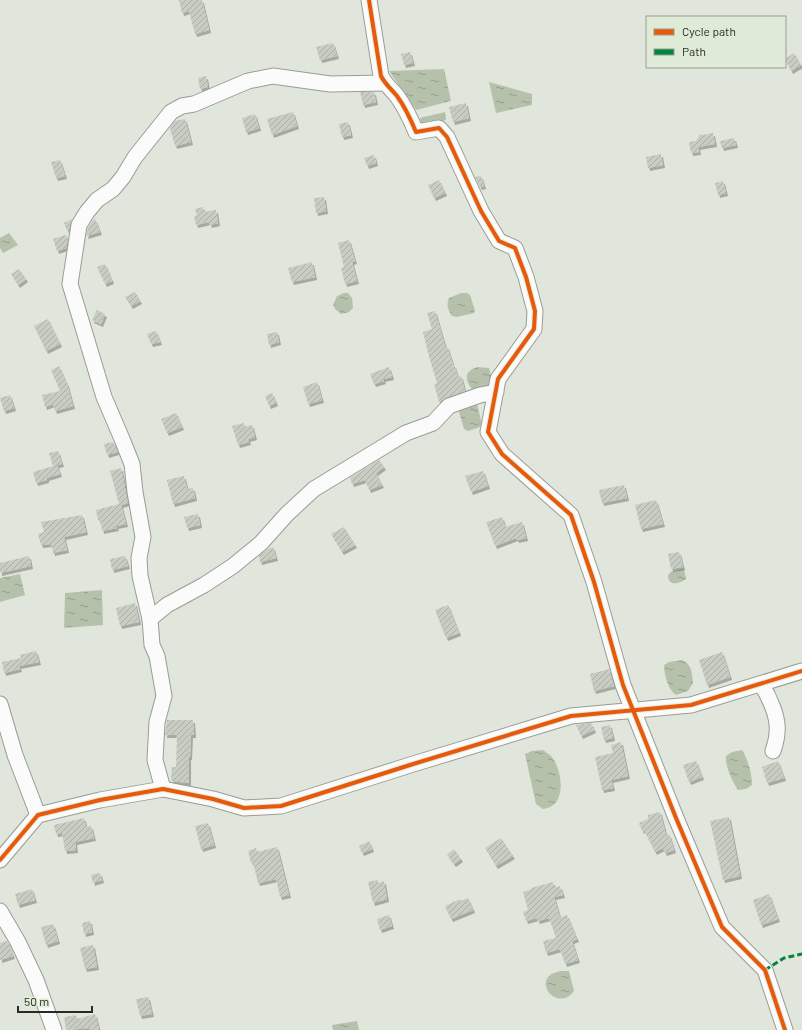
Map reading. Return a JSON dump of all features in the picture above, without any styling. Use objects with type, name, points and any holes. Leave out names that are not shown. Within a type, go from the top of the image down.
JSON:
[{"type":"street","points":[[369,0],[381,76],[385,83],[397,96],[408,114],[416,132],[439,128],[447,136],[481,211],[499,241],[515,248],[526,277],[535,312],[534,329],[498,379],[488,432],[502,454],[571,515],[594,582],[623,685],[676,818],[722,927],[765,970],[785,1030]]},
{"type":"street","points":[[163,789],[155,760],[157,722],[164,696],[158,656],[152,646],[150,619],[140,576],[139,558],[143,537],[135,492],[132,464],[104,397],[70,284],[79,225],[97,200],[113,189],[123,177],[135,157],[171,112],[182,106],[194,104],[248,81],[273,76],[330,84],[385,83]]},
{"type":"street","points":[[150,619],[167,605],[204,585],[233,566],[261,543],[287,514],[314,490],[406,433],[433,423],[449,406],[480,395],[496,392]]},
{"type":"street","points":[[0,860],[38,815],[100,800],[163,789],[213,799],[244,808],[281,806],[571,716],[691,705],[802,671]]},
{"type":"street","points":[[761,684],[769,696],[778,731],[773,751]]},
{"type":"street","points":[[0,704],[15,755],[38,815]]},
{"type":"street","points":[[0,911],[18,942],[36,980],[54,1030]]},
{"type":"water","points":[[444,69],[451,101],[416,110],[389,71]]},
{"type":"water","points":[[489,82],[532,94],[532,105],[496,113]]},
{"type":"water","points":[[445,112],[446,120],[422,126],[420,118]]},
{"type":"water","points":[[9,233],[18,245],[3,253],[0,248],[0,238]]},
{"type":"water","points":[[348,293],[352,298],[353,308],[349,312],[341,314],[333,305],[337,296]]},
{"type":"water","points":[[461,293],[467,293],[470,295],[475,310],[474,313],[457,317],[452,316],[448,307],[449,298]]},
{"type":"water","points":[[477,367],[489,368],[493,382],[492,386],[473,391],[468,383],[467,374],[469,371]]},
{"type":"water","points":[[476,400],[482,424],[480,427],[468,431],[464,429],[458,408]]},
{"type":"water","points":[[684,569],[686,579],[677,583],[672,583],[668,579],[668,575],[671,572]]},
{"type":"water","points":[[20,574],[25,595],[0,602],[0,578]]},
{"type":"water","points":[[102,590],[103,625],[64,628],[65,593]]},
{"type":"water","points":[[682,660],[690,666],[693,683],[688,691],[676,695],[673,693],[667,682],[664,665],[669,662]]},
{"type":"water","points":[[543,750],[554,760],[561,782],[559,797],[556,803],[543,809],[536,804],[525,754],[532,751]]},
{"type":"water","points":[[742,750],[749,767],[752,785],[746,789],[738,790],[729,773],[726,756],[732,752]]},
{"type":"water","points":[[569,971],[574,991],[569,996],[557,998],[552,996],[548,991],[546,981],[553,973]]},
{"type":"water","points":[[357,1021],[359,1030],[333,1030],[332,1025]]},
{"type":"building","points":[[179,0],[202,0],[209,30],[195,34],[189,11],[182,13]]},
{"type":"building","points":[[333,43],[337,56],[320,60],[316,47]]},
{"type":"building","points":[[410,52],[413,63],[404,65],[401,54]]},
{"type":"building","points":[[794,53],[801,65],[791,71],[786,58]]},
{"type":"building","points":[[206,76],[208,87],[200,89],[198,78]]},
{"type":"building","points":[[360,92],[374,92],[376,102],[363,105]]},
{"type":"building","points":[[466,103],[469,118],[453,122],[449,107]]},
{"type":"building","points":[[293,112],[297,126],[272,135],[267,119]]},
{"type":"building","points":[[255,114],[259,128],[246,132],[242,118]]},
{"type":"building","points":[[185,119],[191,142],[175,146],[170,128],[175,121]]},
{"type":"building","points":[[348,122],[351,135],[342,137],[339,124]]},
{"type":"building","points":[[713,133],[715,144],[698,147],[699,152],[691,153],[689,142],[696,141],[700,134],[703,135]]},
{"type":"building","points":[[734,138],[736,145],[722,148],[720,141]]},
{"type":"building","points":[[661,154],[663,165],[648,168],[646,157]]},
{"type":"building","points":[[374,155],[376,163],[367,166],[364,158]]},
{"type":"building","points":[[60,160],[65,176],[56,178],[51,162]]},
{"type":"building","points":[[481,176],[484,186],[480,187],[475,177]]},
{"type":"building","points":[[439,180],[445,193],[434,198],[428,185]]},
{"type":"building","points":[[723,181],[726,193],[718,195],[715,183]]},
{"type":"building","points":[[324,197],[326,211],[316,213],[314,198]]},
{"type":"building","points":[[203,207],[204,212],[216,210],[218,223],[210,225],[209,222],[196,225],[194,216],[197,215],[195,209]]},
{"type":"building","points":[[72,219],[69,229],[67,230],[64,223]]},
{"type":"building","points":[[95,219],[100,232],[86,236],[88,228]]},
{"type":"building","points":[[66,235],[68,239],[66,248],[57,251],[53,239]]},
{"type":"building","points":[[349,240],[355,261],[352,262],[357,281],[345,284],[341,268],[344,267],[338,243]]},
{"type":"building","points":[[312,262],[315,277],[292,282],[288,268]]},
{"type":"building","points":[[105,264],[112,281],[105,284],[97,267]]},
{"type":"building","points":[[19,269],[26,279],[18,285],[11,274]]},
{"type":"building","points":[[135,292],[140,301],[131,306],[125,297]]},
{"type":"building","points":[[97,310],[105,314],[101,324],[92,320]]},
{"type":"building","points":[[435,311],[445,346],[447,346],[458,377],[461,376],[465,391],[439,402],[434,384],[437,383],[423,332],[432,329],[427,313]]},
{"type":"building","points":[[48,319],[60,344],[46,351],[34,326]]},
{"type":"building","points":[[156,331],[160,342],[151,344],[147,334]]},
{"type":"building","points":[[277,332],[279,342],[269,345],[267,334]]},
{"type":"building","points":[[59,366],[67,384],[73,406],[55,411],[53,404],[45,407],[42,395],[60,391],[51,370]]},
{"type":"building","points":[[389,367],[392,377],[383,379],[384,381],[374,384],[370,374]]},
{"type":"building","points":[[317,382],[322,400],[308,404],[303,387]]},
{"type":"building","points":[[272,393],[276,403],[269,406],[265,396]]},
{"type":"building","points":[[10,395],[14,408],[4,411],[0,398]]},
{"type":"building","points":[[176,413],[182,427],[167,433],[161,419]]},
{"type":"building","points":[[244,423],[245,427],[252,425],[255,437],[248,439],[249,442],[238,445],[232,426]]},
{"type":"building","points":[[113,442],[117,452],[107,455],[104,444]]},
{"type":"building","points":[[58,451],[62,464],[57,465],[60,474],[36,483],[33,472],[53,466],[49,453]]},
{"type":"building","points":[[379,460],[384,467],[376,473],[382,485],[369,490],[365,480],[352,484],[350,478]]},
{"type":"building","points":[[121,468],[128,503],[121,505],[126,524],[116,526],[117,528],[102,531],[96,510],[119,504],[110,471]]},
{"type":"building","points":[[483,471],[488,486],[471,492],[465,476]]},
{"type":"building","points":[[184,476],[187,489],[193,488],[195,498],[173,504],[167,480]]},
{"type":"building","points":[[624,485],[627,498],[602,503],[599,490]]},
{"type":"building","points":[[656,500],[663,524],[641,529],[635,505]]},
{"type":"building","points":[[198,514],[200,525],[187,528],[184,517]]},
{"type":"building","points":[[82,515],[86,532],[64,537],[67,550],[53,553],[51,544],[41,545],[38,534],[44,532],[41,522]]},
{"type":"building","points":[[502,517],[505,527],[522,522],[526,538],[517,540],[516,538],[495,546],[486,522]]},
{"type":"building","points":[[344,527],[355,545],[342,552],[331,534]]},
{"type":"building","points":[[273,547],[276,558],[260,562],[259,556]]},
{"type":"building","points":[[679,552],[683,567],[671,569],[668,554]]},
{"type":"building","points":[[29,556],[31,566],[0,573],[0,563]]},
{"type":"building","points":[[125,556],[128,566],[112,570],[110,559]]},
{"type":"building","points":[[135,603],[139,622],[120,626],[116,608]]},
{"type":"building","points":[[448,605],[459,633],[446,638],[435,610]]},
{"type":"building","points":[[36,651],[39,662],[19,666],[20,669],[4,673],[2,662],[21,658],[20,655]]},
{"type":"building","points":[[722,652],[730,677],[707,685],[699,660]]},
{"type":"building","points":[[609,669],[614,686],[594,691],[590,674]]},
{"type":"building","points":[[167,720],[193,720],[194,735],[191,735],[189,783],[171,781],[172,767],[176,767],[177,735],[165,735]]},
{"type":"building","points":[[591,723],[594,730],[581,736],[576,725]]},
{"type":"building","points":[[610,725],[613,738],[604,740],[601,727]]},
{"type":"building","points":[[621,742],[628,776],[611,780],[613,788],[602,790],[595,757],[613,753],[611,745]]},
{"type":"building","points":[[696,761],[702,777],[689,782],[683,765]]},
{"type":"building","points":[[778,761],[784,778],[767,783],[762,767]]},
{"type":"building","points":[[660,812],[666,835],[669,834],[674,850],[665,853],[663,848],[655,852],[644,830],[642,831],[639,823],[648,819],[648,815]]},
{"type":"building","points":[[729,817],[740,876],[723,880],[710,821]]},
{"type":"building","points":[[84,818],[86,827],[91,826],[94,838],[75,842],[76,850],[65,851],[62,833],[56,834],[54,825]]},
{"type":"building","points":[[208,823],[214,845],[201,849],[195,826]]},
{"type":"building","points":[[501,838],[513,856],[496,866],[485,848]]},
{"type":"building","points":[[369,841],[372,849],[362,853],[359,846]]},
{"type":"building","points":[[277,847],[289,895],[280,897],[276,879],[258,883],[253,862],[251,863],[248,851],[256,848],[257,852]]},
{"type":"building","points":[[454,849],[461,859],[454,864],[447,855]]},
{"type":"building","points":[[100,873],[102,880],[93,883],[91,875]]},
{"type":"building","points":[[378,880],[378,883],[384,881],[387,899],[373,903],[368,882]]},
{"type":"building","points":[[553,882],[554,888],[560,886],[563,895],[554,897],[560,918],[567,915],[577,939],[572,941],[578,960],[565,964],[560,949],[546,953],[543,941],[556,938],[549,918],[538,921],[537,918],[526,921],[523,912],[528,910],[523,892],[532,889],[531,888]]},
{"type":"building","points":[[32,889],[35,900],[18,905],[15,894]]},
{"type":"building","points":[[769,894],[778,919],[761,925],[753,900]]},
{"type":"building","points":[[468,898],[473,910],[451,919],[445,906],[460,899],[460,901]]},
{"type":"building","points":[[389,915],[392,926],[380,930],[377,919]]},
{"type":"building","points":[[90,921],[92,932],[84,934],[82,923]]},
{"type":"building","points":[[53,924],[58,941],[46,945],[41,927]]},
{"type":"building","points":[[7,941],[13,956],[0,960],[0,943]]},
{"type":"building","points":[[93,945],[97,967],[85,969],[80,948]]},
{"type":"building","points":[[148,997],[152,1014],[140,1016],[136,999]]},
{"type":"building","points":[[95,1014],[99,1030],[90,1030],[90,1028],[66,1030],[64,1017],[76,1015],[77,1019]]},
{"type":"marked path","points":[[765,970],[784,958],[802,954]]},
{"type":"cycle path","points":[[369,0],[381,76],[400,100],[416,132],[439,128],[447,137],[481,211],[499,241],[515,248],[526,277],[535,311],[534,329],[498,379],[488,432],[502,454],[571,515],[594,582],[623,685],[676,818],[722,927],[765,970],[785,1030]]},
{"type":"cycle path","points":[[0,860],[38,815],[100,800],[163,789],[213,799],[244,808],[281,806],[571,716],[691,705],[802,671]]}]
